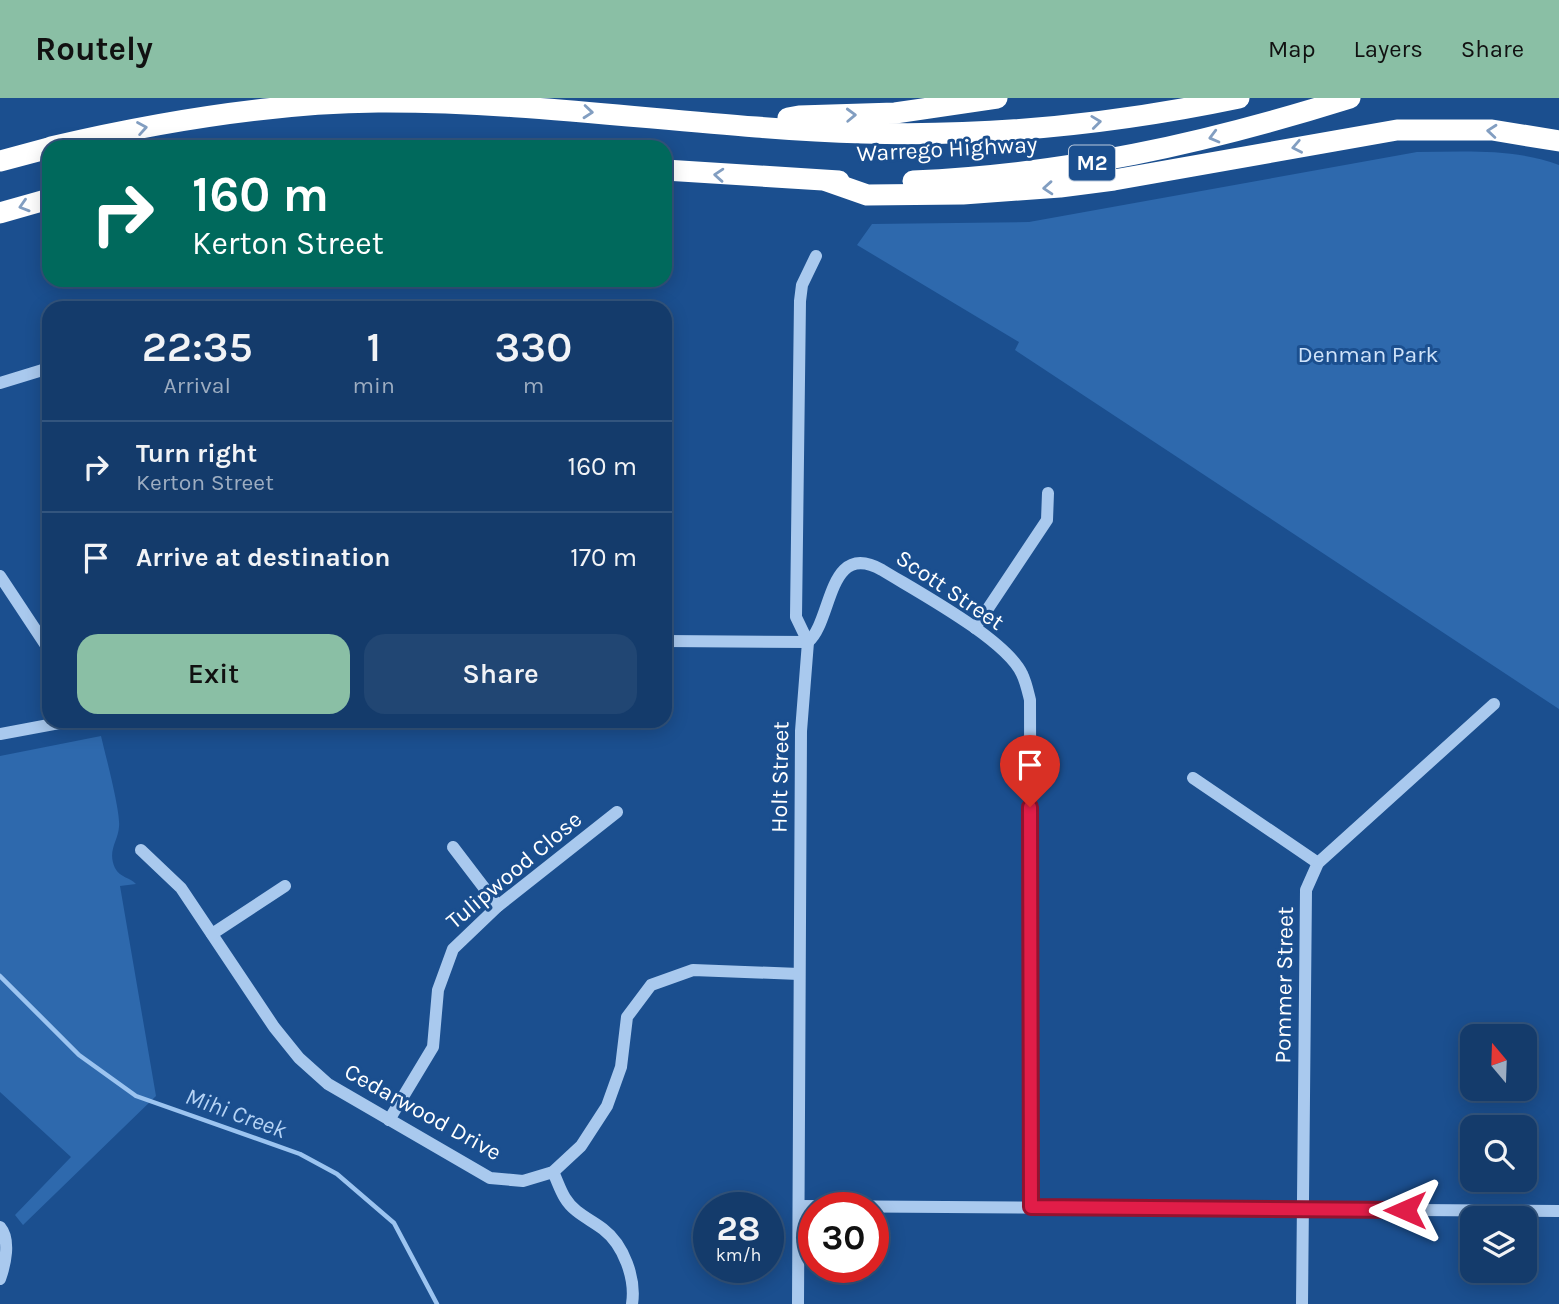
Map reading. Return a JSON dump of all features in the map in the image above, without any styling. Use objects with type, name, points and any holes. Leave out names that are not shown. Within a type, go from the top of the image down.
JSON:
[{"type":"highway","points":[[759,126],[799,116],[895,113],[997,98]]},
{"type":"highway","name":"Warrego Highway","points":[[86,140],[199,118],[376,102],[536,108],[861,133],[984,133],[1126,119],[1239,98]]},
{"type":"highway","name":"Warrego Highway","points":[[672,170],[827,181],[940,180],[1074,166],[1140,155],[1209,138],[1350,98]]},
{"type":"highway","points":[[827,181],[867,195],[963,194],[1114,180],[1397,130],[1492,130],[1559,141]]},
{"type":"highway","name":"Warrego Highway","points":[[0,162],[42,149]]},
{"type":"highway","points":[[0,213],[42,201]]},
{"type":"street","name":"Holt Street","points":[[799,1192],[801,731],[808,642],[796,617],[800,301],[802,285],[816,256]]},
{"type":"street","points":[[0,383],[42,370]]},
{"type":"street","points":[[975,628],[1047,520],[1048,493]]},
{"type":"street","name":"Scott Street","points":[[808,642],[821,627],[829,595],[837,578],[846,569],[862,564],[882,569],[975,628],[1004,652],[1022,672],[1030,701],[1031,1207]]},
{"type":"street","points":[[0,576],[42,639]]},
{"type":"street","points":[[672,640],[808,642]]},
{"type":"street","name":"Pommer Street","points":[[1302,1304],[1306,890],[1318,863],[1494,704]]},
{"type":"street","points":[[0,734],[42,726]]},
{"type":"street","points":[[1193,778],[1318,863]]},
{"type":"street","name":"Tulipwood Close","points":[[389,1120],[433,1047],[438,990],[453,949],[498,906],[617,812]]},
{"type":"street","points":[[453,847],[498,906]]},
{"type":"street","name":"Cedarwood Drive","points":[[141,850],[181,888],[274,1027],[299,1058],[328,1084],[490,1178],[523,1181],[554,1172],[582,1146],[607,1107],[621,1067],[627,1017],[651,985],[693,970],[799,974]]},
{"type":"street","points":[[212,934],[285,886]]},
{"type":"street","points":[[554,1172],[565,1198],[580,1215],[606,1231],[624,1254],[634,1292],[632,1304]]},
{"type":"street","points":[[889,1206],[1559,1211]]},
{"type":"street","points":[[0,1227],[4,1232],[6,1262],[0,1279]]},
{"type":"street","name":"Holt Street","points":[[798,1283],[798,1304]]},
{"type":"green space","name":"Denman Park","points":[[1417,152],[1507,153],[1559,165],[1559,709],[1015,350],[1019,342],[857,245],[872,224],[1029,222]]},
{"type":"green space","points":[[101,736],[119,820],[112,851],[113,862],[120,874],[136,884],[120,886],[156,1096],[23,1225],[15,1215],[71,1157],[0,1092],[0,756]]},
{"type":"waterway","name":"Mihi Creek","points":[[0,976],[79,1055],[136,1096],[300,1154],[337,1174],[394,1223],[437,1304]]},
{"type":"route","points":[[1030,807],[1031,1207],[1405,1210]]}]
